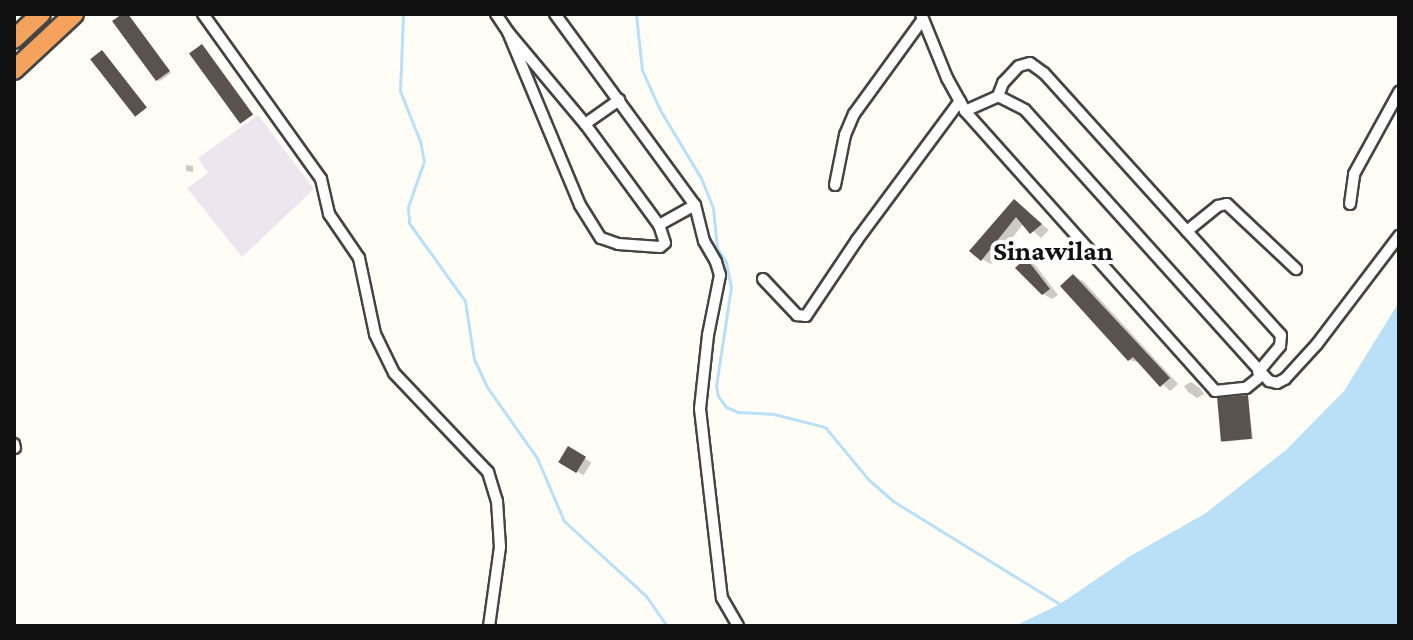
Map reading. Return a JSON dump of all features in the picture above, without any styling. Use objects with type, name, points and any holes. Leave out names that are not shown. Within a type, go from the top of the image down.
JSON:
[{"type":"highway","points":[[14,39],[41,14]]},
{"type":"highway","points":[[14,70],[74,14]]},
{"type":"street","points":[[203,14],[321,179],[329,214],[359,258],[375,334],[394,373],[488,472],[497,501],[500,547],[489,626]]},
{"type":"street","points":[[496,14],[585,124],[659,225],[666,240],[660,247],[618,244],[601,238],[580,205],[508,32]]},
{"type":"street","points":[[555,14],[695,205],[704,241],[720,275],[708,335],[700,409],[722,598],[738,626]]},
{"type":"street","points":[[922,16],[962,106],[1215,391],[1246,388],[1280,346],[1281,335],[1035,65],[1025,63],[1019,66],[1003,83],[998,96]]},
{"type":"street","points":[[835,185],[845,135],[854,114],[922,16]]},
{"type":"street","points":[[1350,204],[1354,174],[1399,92]]},
{"type":"street","points":[[763,279],[797,315],[806,316],[843,259],[962,106],[998,96],[1025,110],[1260,374],[1274,383],[1285,379],[1317,344],[1399,236]]},
{"type":"street","points":[[585,124],[619,100]]},
{"type":"street","points":[[1187,231],[1218,206],[1227,204],[1296,269]]},
{"type":"street","points":[[659,225],[695,205]]},
{"type":"shaded area","points":[[258,115],[314,189],[242,257],[187,188],[208,173],[198,158]]},
{"type":"water","points":[[1399,302],[1399,626],[1015,626],[1060,604],[1132,555],[1206,513],[1286,450],[1344,391]]},
{"type":"building","points":[[122,14],[128,14],[170,71],[156,81],[112,21]]},
{"type":"building","points":[[202,44],[253,114],[240,124],[189,53]]},
{"type":"building","points":[[102,50],[147,108],[135,117],[90,59]]},
{"type":"building","points":[[1014,199],[1042,224],[1030,234],[1016,217],[981,261],[969,251]]},
{"type":"building","points":[[1026,258],[1050,289],[1042,295],[1015,268]]},
{"type":"building","points":[[1073,274],[1170,378],[1160,387],[1133,357],[1128,361],[1060,286]]},
{"type":"building","points":[[1248,395],[1252,439],[1221,442],[1217,398]]},
{"type":"building","points":[[568,446],[586,457],[576,473],[558,462]]},
{"type":"waterway","points":[[403,14],[400,91],[420,141],[424,161],[408,207],[409,223],[465,301],[474,359],[487,387],[537,458],[564,521],[646,596],[667,626]]},
{"type":"waterway","points":[[636,14],[642,70],[660,110],[701,178],[713,208],[717,248],[726,262],[731,287],[716,386],[718,396],[726,407],[738,412],[774,414],[825,427],[869,480],[893,501],[1060,604]]},
{"type":"district","name":"Sinawilan","points":[[1053,251]]}]
